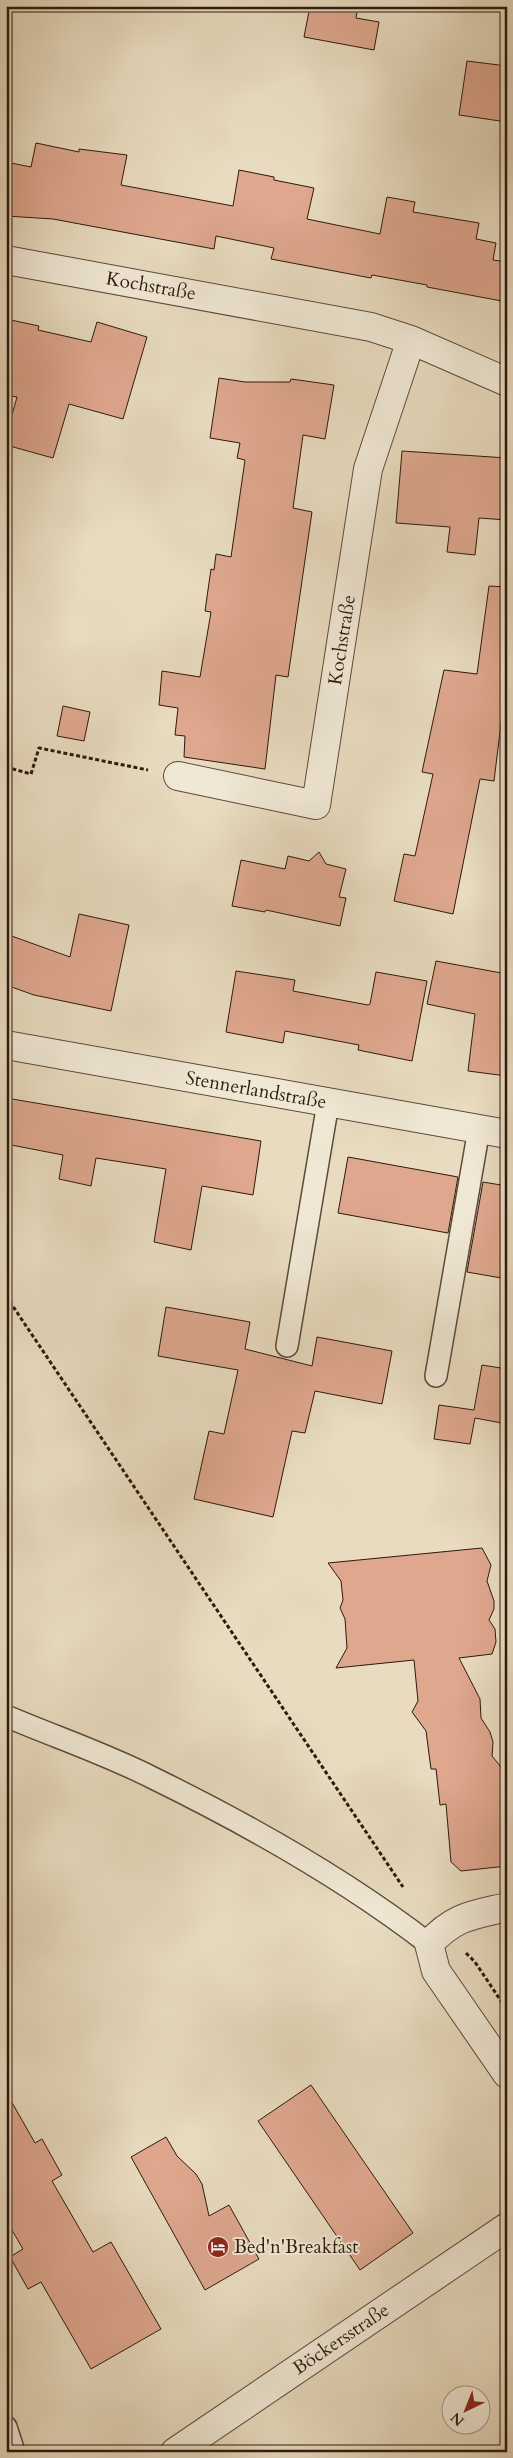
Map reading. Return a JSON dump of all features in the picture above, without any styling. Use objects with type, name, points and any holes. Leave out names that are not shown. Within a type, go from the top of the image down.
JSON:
[{"type":"street","name":"Kochstraße","points":[[6,260],[371,327],[411,340],[507,382]]},
{"type":"street","name":"Kochstraße","points":[[178,776],[316,805],[368,470],[411,340]]},
{"type":"street","name":"Stennerlandstraße","points":[[6,1045],[507,1134]]},
{"type":"street","points":[[507,1907],[463,1917],[442,1929],[429,1944],[436,1971],[507,2074]]},
{"type":"street","name":"Böckersstraße","points":[[175,2452],[507,2227]]},
{"type":"lane","points":[[288,1346],[328,1103]]},
{"type":"lane","points":[[436,1376],[479,1129]]},
{"type":"lane","points":[[6,1716],[152,1777],[256,1832],[387,1912],[429,1944]]},
{"type":"lane","points":[[6,2427],[14,2452]]},
{"type":"path","points":[[6,767],[31,774],[39,748],[178,776]]},
{"type":"path","points":[[6,1296],[407,1893]]},
{"type":"building","points":[[310,6],[358,6],[356,18],[379,22],[374,50],[304,37]]},
{"type":"building","points":[[467,61],[507,66],[507,122],[459,115]]},
{"type":"building","points":[[36,143],[79,152],[79,149],[127,155],[121,185],[233,206],[239,170],[274,177],[274,180],[314,188],[307,219],[380,234],[387,197],[415,202],[413,212],[479,223],[476,239],[496,243],[493,260],[507,262],[507,302],[427,287],[427,285],[372,275],[371,278],[271,259],[274,248],[216,236],[214,249],[53,219],[6,216],[6,162],[31,167]]},
{"type":"building","points":[[6,319],[39,326],[38,330],[91,342],[97,322],[147,337],[123,419],[69,404],[53,458],[6,445],[6,436],[17,397],[6,395]]},
{"type":"building","points":[[219,378],[245,382],[290,382],[291,379],[334,385],[325,439],[303,435],[293,508],[312,512],[288,677],[276,675],[265,769],[184,757],[185,736],[175,735],[178,708],[159,705],[162,671],[200,677],[211,612],[205,611],[211,569],[214,570],[216,554],[231,557],[245,460],[237,458],[240,443],[210,438]]},
{"type":"building","points":[[402,451],[507,458],[507,520],[479,518],[475,555],[447,552],[450,527],[396,523]]},
{"type":"building","points":[[489,586],[507,587],[507,675],[494,781],[480,779],[453,914],[394,901],[404,854],[415,856],[433,774],[422,772],[444,670],[477,674]]},
{"type":"building","points":[[63,706],[90,712],[84,741],[57,736]]},
{"type":"building","points":[[319,852],[326,864],[346,869],[339,897],[346,898],[340,926],[266,910],[265,912],[232,906],[241,860],[285,869],[288,856],[309,861]]},
{"type":"building","points":[[79,914],[129,925],[111,1011],[34,995],[6,985],[6,934],[70,957]]},
{"type":"building","points":[[436,961],[507,974],[507,1076],[468,1071],[475,1014],[427,1004]]},
{"type":"building","points":[[236,971],[295,980],[293,991],[368,1005],[370,1004],[376,972],[427,981],[412,1061],[358,1050],[359,1045],[285,1031],[283,1043],[226,1032]]},
{"type":"building","points":[[6,1098],[261,1141],[253,1195],[202,1186],[191,1250],[154,1242],[166,1169],[96,1158],[91,1186],[59,1179],[63,1155],[6,1144]]},
{"type":"building","points":[[348,1157],[458,1177],[448,1233],[338,1213]]},
{"type":"building","points":[[483,1182],[507,1186],[507,1279],[467,1272]]},
{"type":"building","points":[[166,1307],[250,1322],[245,1349],[312,1366],[317,1337],[392,1351],[382,1404],[315,1391],[305,1433],[292,1431],[273,1517],[194,1499],[209,1431],[224,1434],[238,1370],[158,1356]]},
{"type":"building","points":[[482,1365],[507,1369],[507,1424],[475,1418],[470,1444],[434,1439],[439,1405],[474,1410]]},
{"type":"building","points":[[482,1548],[491,1565],[487,1581],[494,1601],[494,1609],[489,1620],[495,1629],[496,1642],[492,1654],[459,1658],[480,1699],[481,1718],[490,1732],[493,1742],[492,1756],[501,1767],[503,1789],[507,1795],[507,1866],[461,1871],[451,1862],[446,1804],[440,1805],[436,1769],[431,1769],[426,1731],[412,1712],[418,1701],[414,1660],[336,1668],[347,1648],[345,1619],[340,1608],[343,1600],[341,1581],[328,1563]]},
{"type":"building","points":[[311,2085],[413,2233],[360,2270],[258,2121]]},
{"type":"building","points":[[6,2092],[35,2143],[42,2139],[62,2175],[52,2181],[93,2252],[111,2242],[161,2329],[91,2369],[41,2282],[28,2289],[10,2257],[23,2249],[6,2220]]},
{"type":"building","points":[[166,2137],[177,2156],[196,2174],[202,2184],[209,2216],[229,2205],[259,2259],[205,2290],[131,2157]]},
{"type":"place","name":"Bed'n'Breakfast","points":[[218,2247]]}]
